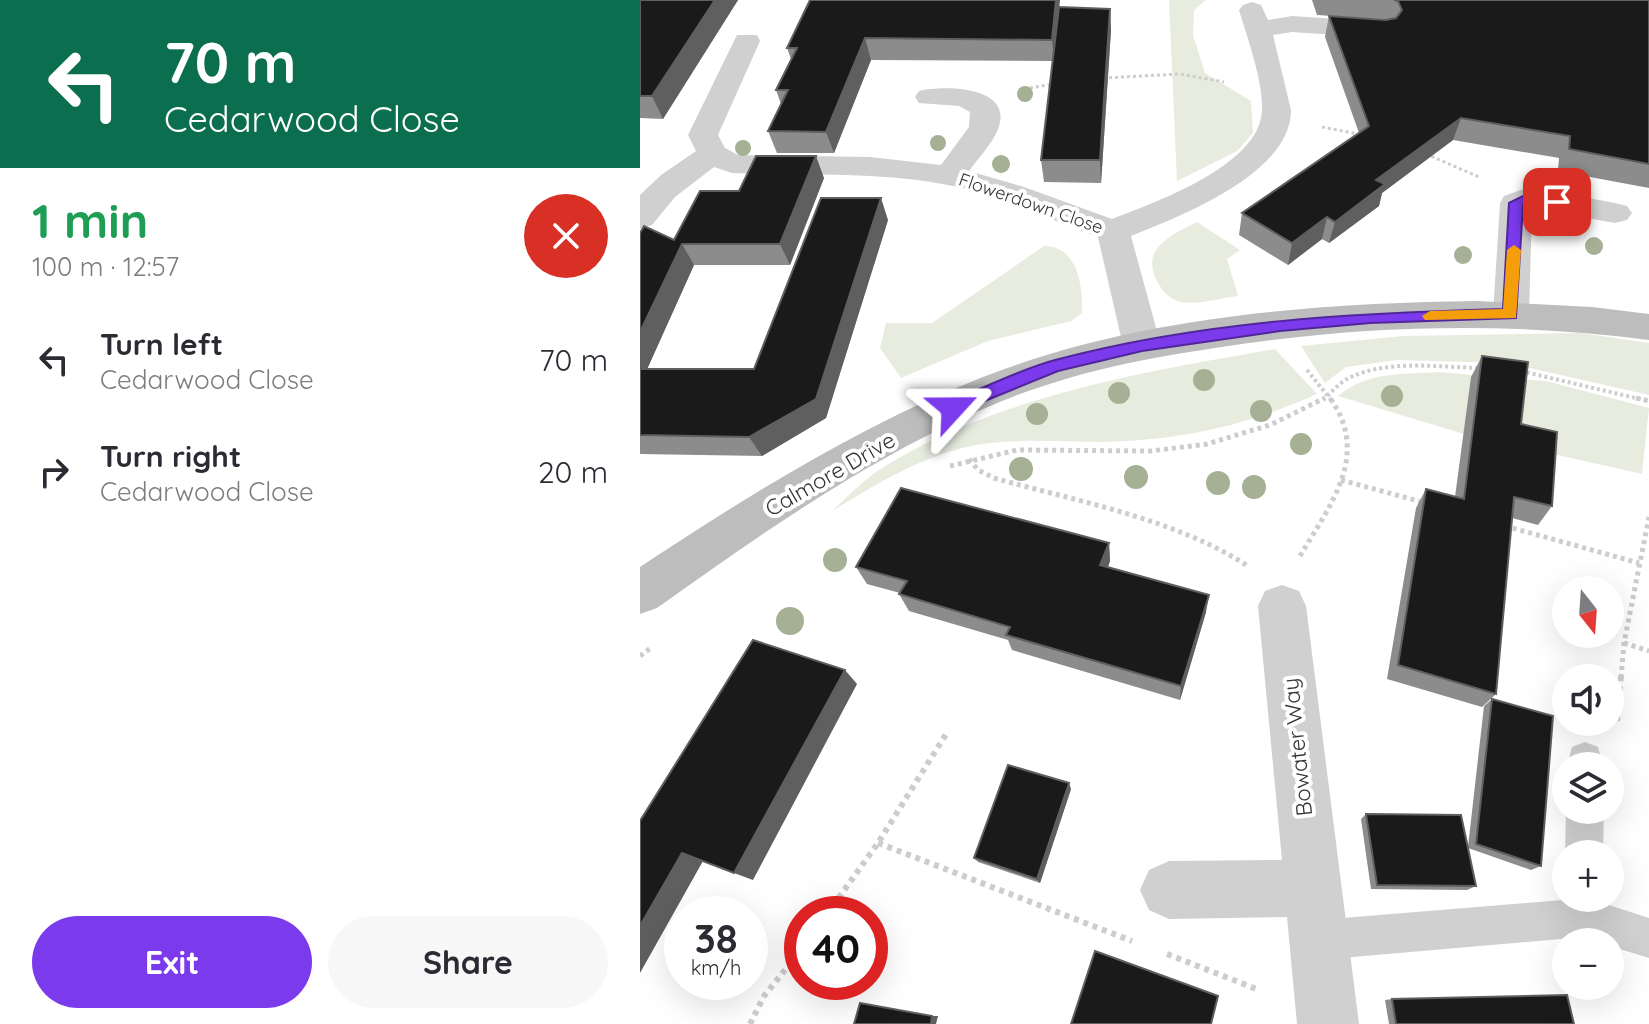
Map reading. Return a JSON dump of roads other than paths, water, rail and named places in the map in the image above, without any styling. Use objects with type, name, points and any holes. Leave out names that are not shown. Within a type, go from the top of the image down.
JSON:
[{"type":"street","name":"Flowerdown Close","points":[[713,154],[732,164],[881,169],[949,176],[1017,195],[1113,231],[1175,206],[1246,163],[1270,137],[1277,116],[1255,20],[1381,30]]},
{"type":"street","points":[[640,218],[648,205],[678,176],[713,154],[703,135],[747,41]]},
{"type":"street","name":"Flowerdown Close","points":[[929,97],[965,97],[985,108],[984,128],[949,176]]},
{"type":"street","points":[[1511,314],[1516,203],[1529,197],[1615,213]]},
{"type":"street","name":"Flowerdown Close","points":[[1113,231],[1142,346]]},
{"type":"street","name":"Calmore Drive","points":[[640,593],[788,497],[883,442],[963,403],[1055,366],[1142,346],[1280,325],[1370,318],[1511,314],[1649,327]]},
{"type":"street","name":"Bowater Way","points":[[1282,606],[1327,1020]]},
{"type":"street","points":[[1169,890],[1315,914]]},
{"type":"lane","points":[[1315,914],[1552,909]]},
{"type":"lane","points":[[1593,912],[1649,938]]}]
